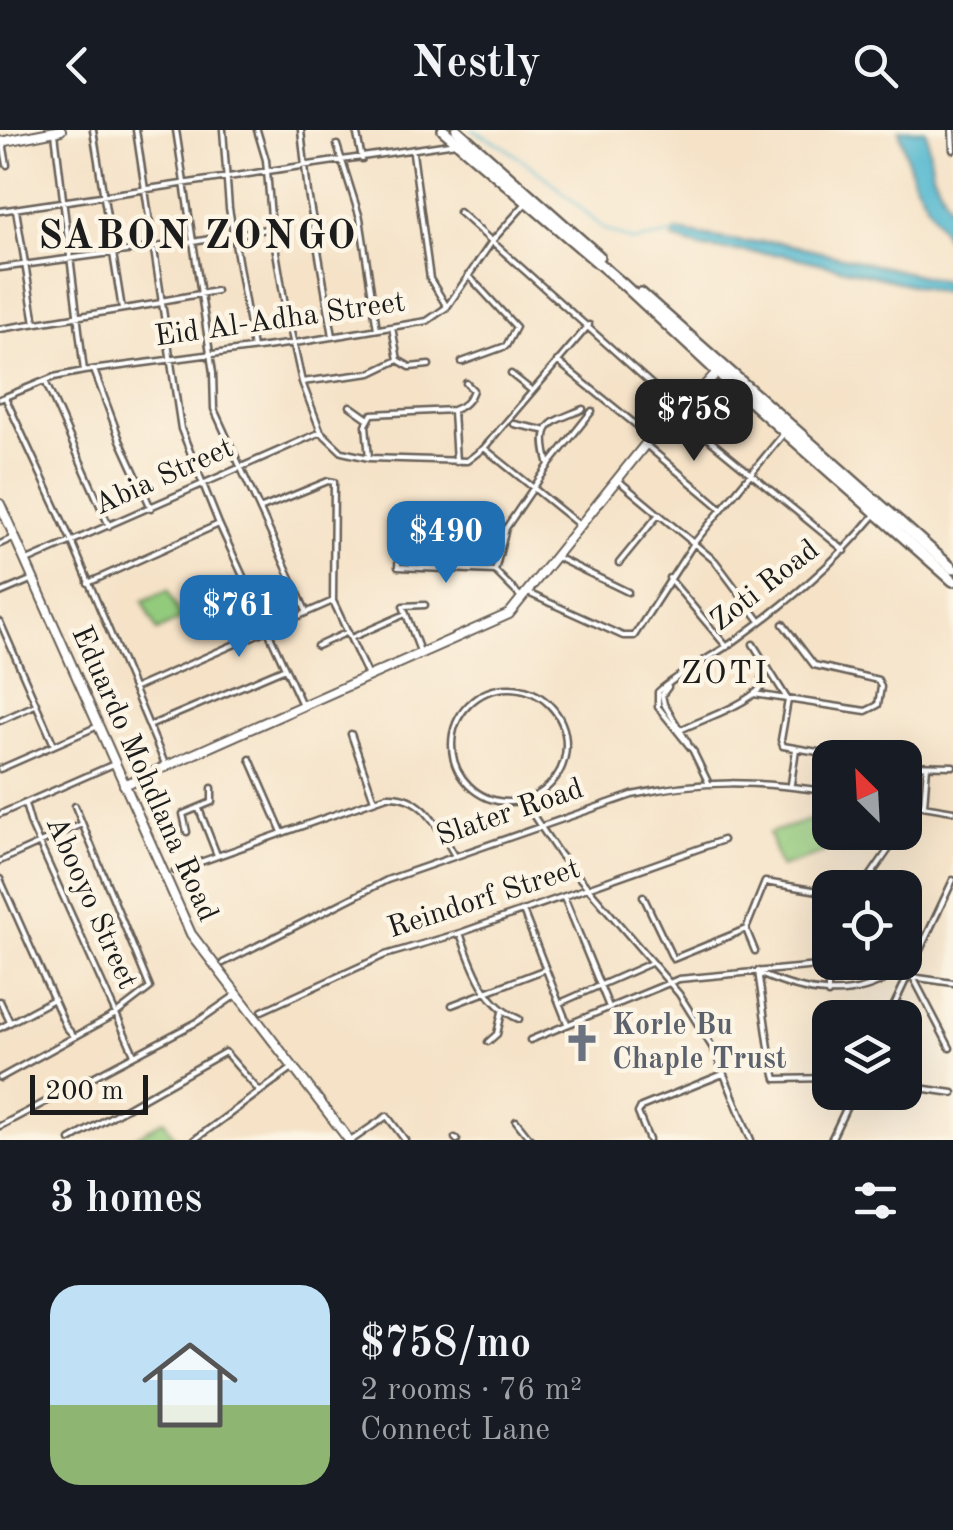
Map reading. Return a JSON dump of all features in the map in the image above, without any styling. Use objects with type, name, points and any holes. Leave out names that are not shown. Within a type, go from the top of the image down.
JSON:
[{"type":"main road","points":[[457,130],[716,373],[953,581]]},
{"type":"main road","points":[[2,142],[58,131]]},
{"type":"main road","points":[[444,132],[624,285],[716,373],[752,394],[953,570]]},
{"type":"main road","points":[[128,784],[509,614],[674,408],[694,396],[716,373]]},
{"type":"main road","name":"Eduardo Mohdlana Road","points":[[0,504],[114,764],[128,784],[191,934],[350,1140]]},
{"type":"street","points":[[92,130],[122,309]]},
{"type":"street","points":[[136,130],[181,430],[219,524],[303,706]]},
{"type":"street","points":[[176,130],[210,355],[214,410],[306,611]]},
{"type":"street","points":[[223,130],[232,234],[253,348]]},
{"type":"street","points":[[257,130],[285,305],[302,382],[320,432],[342,452],[369,458],[467,461],[484,448],[589,325]]},
{"type":"street","points":[[302,130],[334,336]]},
{"type":"street","points":[[356,130],[362,159]]},
{"type":"street","points":[[952,130],[953,150]]},
{"type":"street","points":[[58,131],[62,204],[84,371]]},
{"type":"street","points":[[439,146],[444,132]]},
{"type":"street","points":[[2,142],[7,165]]},
{"type":"street","points":[[0,212],[456,143]]},
{"type":"street","points":[[337,145],[362,228],[376,329]]},
{"type":"street","points":[[413,152],[430,279],[447,307]]},
{"type":"street","points":[[517,211],[522,199]]},
{"type":"street","name":"Eid Al-Adha Street","points":[[2,398],[45,380],[84,371],[427,321],[447,307],[522,199]]},
{"type":"street","points":[[16,210],[36,323]]},
{"type":"street","points":[[459,212],[589,325],[674,408],[845,550]]},
{"type":"street","points":[[0,268],[272,228]]},
{"type":"street","points":[[462,362],[506,346],[516,327],[468,274]]},
{"type":"street","points":[[0,329],[216,291]]},
{"type":"street","points":[[392,327],[398,360],[410,367],[429,366]]},
{"type":"street","points":[[302,382],[372,372],[398,360]]},
{"type":"street","points":[[557,361],[722,509]]},
{"type":"street","points":[[94,370],[151,508]]},
{"type":"street","points":[[511,374],[532,391]]},
{"type":"street","points":[[45,380],[108,526]]},
{"type":"street","points":[[368,418],[402,411],[453,410],[464,405],[472,394],[466,383]]},
{"type":"street","points":[[2,398],[72,542],[167,767]]},
{"type":"street","points":[[350,406],[368,418]]},
{"type":"street","points":[[549,465],[545,430],[556,418],[584,409]]},
{"type":"street","points":[[453,410],[456,462]]},
{"type":"street","points":[[495,571],[506,528],[592,411]]},
{"type":"street","points":[[368,418],[369,458]]},
{"type":"street","points":[[514,424],[545,430]]},
{"type":"street","name":"Abia Street","points":[[26,562],[320,432]]},
{"type":"street","points":[[415,524],[400,523],[398,567],[495,571],[526,596],[631,637],[640,630],[694,543],[785,432]]},
{"type":"street","points":[[484,448],[580,526]]},
{"type":"street","points":[[617,480],[715,560],[760,621]]},
{"type":"street","points":[[260,509],[334,482],[333,601],[368,676]]},
{"type":"street","name":"Zoti Road","points":[[708,782],[662,695],[671,683],[807,586],[878,513]]},
{"type":"street","points":[[619,563],[659,514]]},
{"type":"street","points":[[88,583],[219,524]]},
{"type":"street","points":[[0,544],[15,537]]},
{"type":"street","points":[[556,557],[628,592]]},
{"type":"street","points":[[669,578],[727,646]]},
{"type":"street","points":[[0,594],[33,579]]},
{"type":"street","points":[[133,689],[333,601]]},
{"type":"street","points":[[420,654],[403,606],[425,605]]},
{"type":"street","points":[[316,646],[404,615]]},
{"type":"street","points":[[0,622],[54,745]]},
{"type":"street","points":[[754,694],[866,711],[878,705],[881,687],[874,678],[814,665],[782,624]]},
{"type":"street","points":[[0,641],[8,638]]},
{"type":"street","points":[[753,644],[788,700],[782,744],[812,752]]},
{"type":"street","points":[[149,726],[285,669]]},
{"type":"street","points":[[678,731],[726,711],[754,694],[762,687],[762,676]]},
{"type":"street","points":[[515,688],[538,696],[554,710],[564,729],[566,749],[561,767],[550,785],[530,798],[498,801],[479,794],[464,782],[453,758],[454,730],[463,712],[479,696],[515,688]]},
{"type":"street","points":[[0,721],[35,706]]},
{"type":"street","points":[[0,769],[98,726]]},
{"type":"street","points":[[352,734],[374,800]]},
{"type":"street","points":[[791,786],[796,749]]},
{"type":"street","points":[[250,759],[282,832]]},
{"type":"street","name":"Abooyo Street","points":[[114,764],[25,804],[134,1054]]},
{"type":"street","points":[[922,766],[953,766]]},
{"type":"street","points":[[927,766],[924,806],[953,811]]},
{"type":"street","name":"Slater Road","points":[[224,963],[386,880],[632,795],[708,782],[812,789]]},
{"type":"street","points":[[188,832],[183,814],[212,802],[212,788]]},
{"type":"street","points":[[176,871],[387,796],[410,798],[432,818],[456,856]]},
{"type":"street","points":[[530,798],[530,812]]},
{"type":"street","points":[[523,800],[538,826],[679,994],[714,1050],[751,1140]]},
{"type":"street","points":[[0,814],[25,804]]},
{"type":"street","points":[[0,1078],[116,1014],[145,994],[150,985],[75,806]]},
{"type":"street","points":[[198,808],[217,855]]},
{"type":"street","points":[[0,861],[82,824]]},
{"type":"street","name":"Reindorf Street","points":[[262,1011],[385,955],[589,889],[723,840]]},
{"type":"street","points":[[0,879],[66,1027],[74,1037]]},
{"type":"street","points":[[922,951],[953,880]]},
{"type":"street","points":[[643,896],[673,959],[746,929],[766,881],[812,890]]},
{"type":"street","points":[[564,897],[610,1007]]},
{"type":"street","points":[[523,911],[568,1024]]},
{"type":"street","points":[[746,929],[755,950]]},
{"type":"street","points":[[460,932],[486,992],[502,1012],[518,1019]]},
{"type":"street","points":[[560,1004],[651,963]]},
{"type":"street","points":[[530,1040],[680,979],[812,967]]},
{"type":"street","points":[[452,1005],[546,969]]},
{"type":"street","points":[[759,973],[794,989],[828,994],[882,980]]},
{"type":"street","points":[[759,973],[776,1079],[812,1078]]},
{"type":"street","points":[[679,994],[680,979]]},
{"type":"street","points":[[828,994],[829,980]]},
{"type":"street","points":[[911,980],[950,1048]]},
{"type":"street","points":[[922,980],[953,984]]},
{"type":"street","points":[[0,1126],[196,1022],[236,994]]},
{"type":"street","points":[[0,1028],[54,999]]},
{"type":"street","points":[[0,1001],[10,1022]]},
{"type":"street","points":[[488,1042],[497,1034],[502,1012]]},
{"type":"street","points":[[70,1140],[225,1052],[230,1053],[260,1092]]},
{"type":"street","points":[[194,1140],[293,1068]]},
{"type":"street","points":[[649,1140],[638,1113],[640,1106],[723,1074]]},
{"type":"street","points":[[922,1088],[953,1093]]},
{"type":"street","points":[[830,1140],[845,1110]]},
{"type":"street","points":[[350,1140],[386,1116],[405,1140]]},
{"type":"street","points":[[516,1122],[531,1140]]},
{"type":"green space","points":[[168,590],[181,619],[157,631],[143,601]]},
{"type":"green space","points":[[812,819],[812,850],[824,853],[780,867],[769,833]]},
{"type":"green space","points":[[164,1120],[176,1140],[131,1140]]},
{"type":"water","points":[[899,130],[926,130],[933,173],[953,214],[953,250],[913,179]]},
{"type":"water","points":[[676,231],[743,242],[778,242],[953,283],[953,295],[785,255],[703,248],[673,239]]},
{"type":"waterway","points":[[473,130],[547,178],[604,229],[634,241],[674,234]]},
{"type":"place","name":"Korle Bu Chaple Trust","points":[[582,1043]]},
{"type":"district","name":"SABON ZONGO","points":[[198,238]]},
{"type":"district","name":"ZOTI","points":[[725,675]]}]
